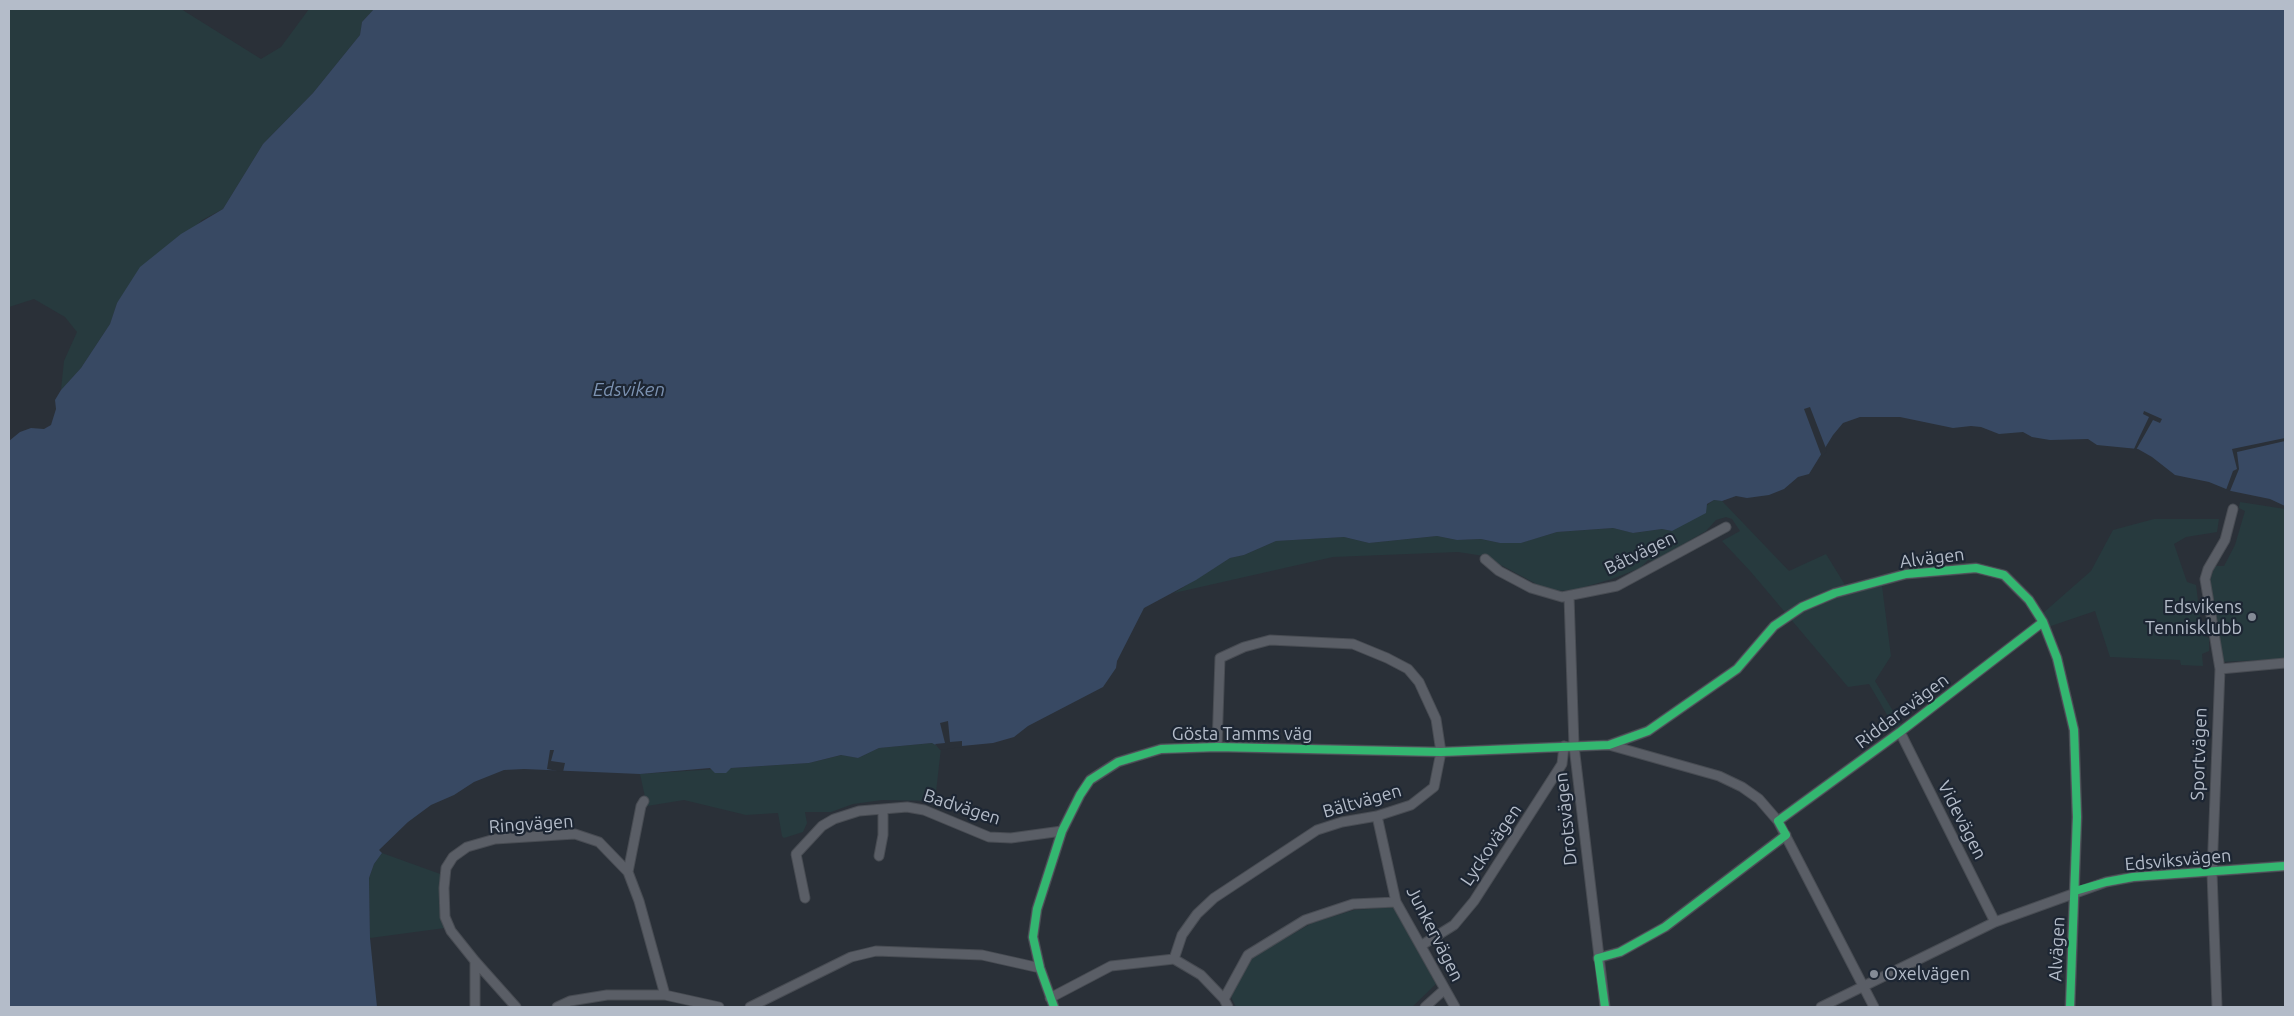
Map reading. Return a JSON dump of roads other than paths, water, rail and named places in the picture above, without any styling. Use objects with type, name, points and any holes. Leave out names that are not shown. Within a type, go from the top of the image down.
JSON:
[{"type":"street","name":"Sportvägen","points":[[2217,1007],[2212,873],[2220,669],[2205,579],[2208,569],[2224,540],[2233,509]]},
{"type":"street","name":"Båtvägen","points":[[1485,559],[1500,571],[1531,588],[1562,597],[1617,586],[1726,527]]},
{"type":"street","name":"Alvägen","points":[[1584,746],[1609,745],[1648,731],[1736,669],[1774,626],[1802,607],[1835,593],[1906,574],[1976,568],[2004,575],[2029,600],[2043,622],[2057,658],[2074,730],[2075,891],[2070,1007]]},
{"type":"street","name":"Drotsvägen","points":[[1569,596],[1574,746],[1604,1007]]},
{"type":"street","name":"Riddarevägen","points":[[1778,821],[1900,732],[2043,622]]},
{"type":"street","name":"Bältvägen","points":[[1174,959],[1182,935],[1198,914],[1214,898],[1317,830],[1342,822],[1378,816],[1411,805],[1434,787],[1441,752],[1436,719],[1419,682],[1408,669],[1388,658],[1353,644],[1270,640],[1244,646],[1220,658],[1217,747]]},
{"type":"street","points":[[2220,669],[2285,663]]},
{"type":"street","name":"Videvägen","points":[[1900,732],[1995,922]]},
{"type":"street","points":[[1609,745],[1719,776],[1742,787],[1759,799],[1778,821],[1786,835],[1874,1007]]},
{"type":"street","name":"Lyckovägen","points":[[1422,945],[1454,925],[1474,901],[1562,764],[1564,746]]},
{"type":"street","name":"Gösta Tamms väg","points":[[1054,1007],[1040,968],[1033,937],[1037,909],[1062,831],[1080,795],[1090,780],[1118,762],[1160,748],[1217,747],[1441,752],[1584,746]]},
{"type":"street","points":[[628,872],[641,806],[644,801]]},
{"type":"street","name":"Badvägen","points":[[805,898],[796,854],[822,826],[834,819],[859,812],[907,807],[924,810],[989,837],[1011,838],[1062,831]]},
{"type":"street","points":[[879,856],[883,809]]},
{"type":"street","name":"Junkervägen","points":[[1378,816],[1396,902],[1422,945],[1454,1007]]},
{"type":"street","name":"Ringvägen","points":[[516,1007],[475,961],[452,931],[445,917],[444,888],[446,868],[453,857],[467,847],[495,839],[575,834],[599,842],[628,872],[639,901],[665,995]]},
{"type":"street","points":[[1598,958],[1620,952],[1665,927],[1786,835]]},
{"type":"street","name":"Edsviksvägen","points":[[1821,1007],[1995,922],[2075,891],[2106,882],[2133,878],[2285,866]]},
{"type":"street","points":[[1050,998],[1111,966],[1174,959],[1201,975],[1226,1003],[1248,955],[1305,920],[1353,904],[1396,902]]},
{"type":"street","points":[[750,1007],[851,957],[876,951],[982,955],[1040,968]]},
{"type":"street","points":[[475,961],[475,1007]]},
{"type":"street","points":[[1425,1007],[1444,989]]},
{"type":"street","points":[[557,1007],[570,1001],[607,995],[665,995],[719,1007]]},
{"type":"water","name":"Edsviken","points":[[374,9],[2285,9],[2285,506],[2270,499],[2231,491],[2209,482],[2175,475],[2152,457],[2138,449],[2097,445],[2088,439],[2050,440],[2032,437],[2023,432],[1999,434],[1981,427],[1953,428],[1900,417],[1860,417],[1843,423],[1833,435],[1809,474],[1798,477],[1784,489],[1769,495],[1747,498],[1736,496],[1722,501],[1714,500],[1707,504],[1706,513],[1672,531],[1662,529],[1633,533],[1613,528],[1557,532],[1521,543],[1500,543],[1481,539],[1457,540],[1437,536],[1369,543],[1344,537],[1276,541],[1244,555],[1230,558],[1196,580],[1144,608],[1117,661],[1116,668],[1103,687],[1028,726],[1014,737],[993,743],[941,748],[932,743],[879,748],[858,758],[841,755],[809,763],[731,768],[726,773],[715,773],[710,768],[640,774],[524,769],[504,770],[474,782],[454,795],[431,805],[408,822],[379,850],[382,853],[374,864],[369,878],[370,938],[377,1007],[9,1007],[9,441],[20,432],[31,428],[44,429],[51,425],[56,409],[55,400],[61,390],[81,368],[110,324],[117,303],[140,267],[181,234],[223,209],[263,144],[313,93],[360,35],[362,22]]},
{"type":"place","name":"Edsvikens Tennisklubb","points":[[2252,617]]},
{"type":"place","name":"Oxelvägen","points":[[1874,974]]}]
